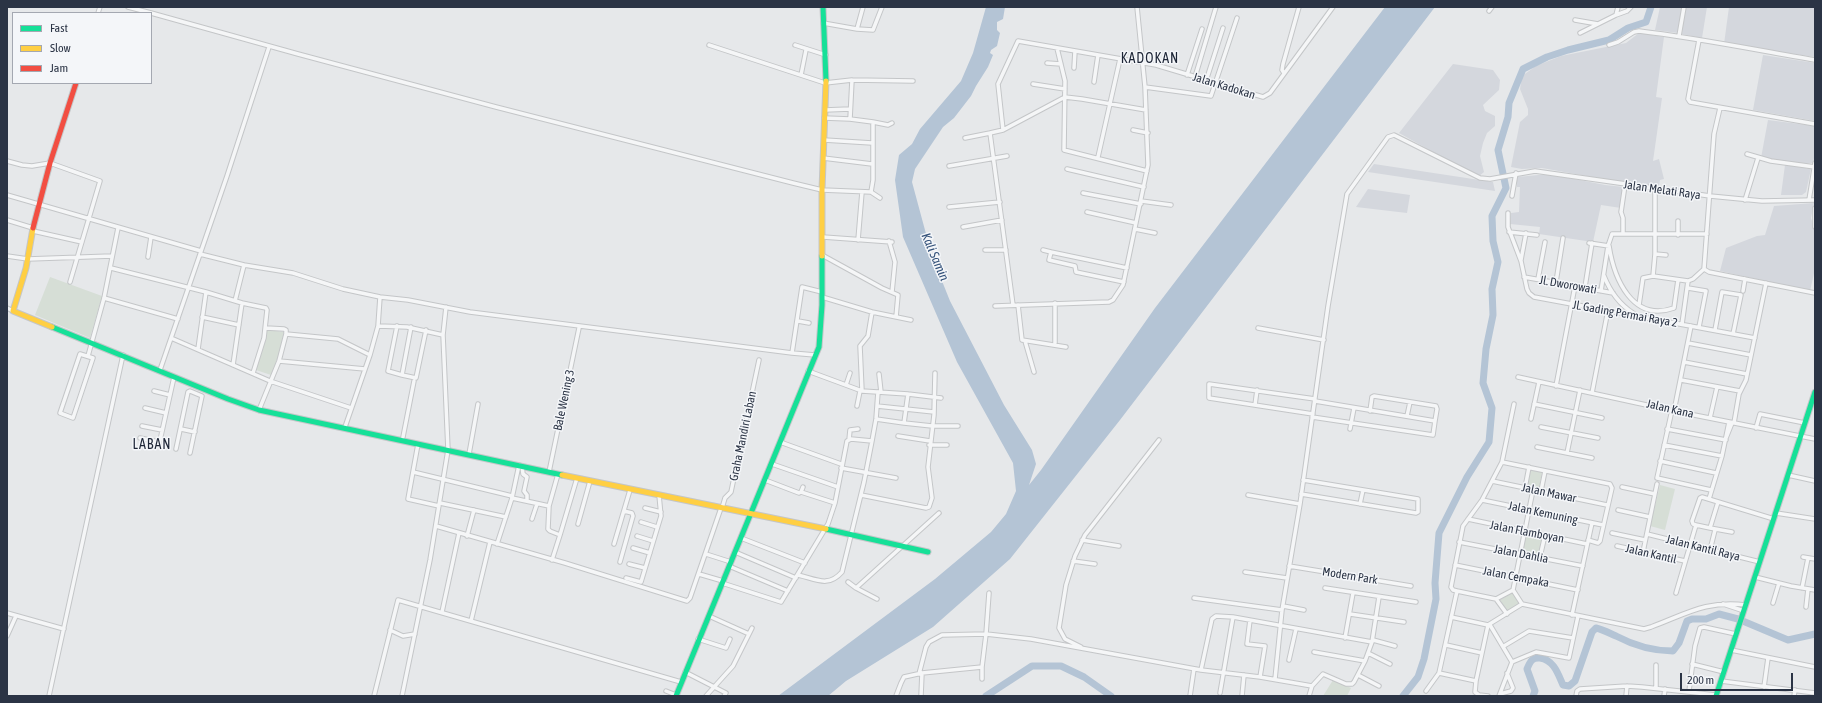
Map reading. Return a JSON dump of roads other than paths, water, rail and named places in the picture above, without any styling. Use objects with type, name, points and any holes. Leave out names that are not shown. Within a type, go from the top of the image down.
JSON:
[{"type":"street","points":[[128,7],[147,12]]},
{"type":"street","points":[[666,691],[676,695],[772,464],[820,341],[826,55],[823,7]]},
{"type":"street","points":[[857,29],[863,7]]},
{"type":"street","points":[[823,23],[857,29],[873,30],[882,7]]},
{"type":"street","points":[[995,306],[1111,302],[1124,282],[1147,171],[1148,133],[1137,7]]},
{"type":"street","points":[[1195,78],[1216,7]]},
{"type":"street","points":[[1284,73],[1282,70],[1282,64],[1299,7]]},
{"type":"street","name":"Jalan Kadokan","points":[[1003,130],[998,84],[1018,41],[1143,62],[1263,97],[1270,92],[1333,7]]},
{"type":"street","points":[[1490,11],[1492,7]]},
{"type":"street","points":[[1616,15],[1618,7]]},
{"type":"street","points":[[1580,33],[1627,11],[1632,7]]},
{"type":"street","points":[[1680,36],[1684,7]]},
{"type":"street","points":[[152,13],[496,107],[822,190],[871,192],[880,198]]},
{"type":"street","points":[[1145,87],[1209,96],[1212,95],[1237,18]]},
{"type":"street","points":[[1575,20],[1598,24]]},
{"type":"street","points":[[1206,81],[1223,28]]},
{"type":"street","points":[[1187,75],[1202,29]]},
{"type":"street","points":[[1609,45],[1622,41],[1636,31],[1680,36],[1815,60]]},
{"type":"street","points":[[1699,40],[1688,100],[1690,102],[1815,124]]},
{"type":"street","points":[[709,45],[825,83],[852,80],[913,81]]},
{"type":"street","points":[[795,45],[806,50],[826,55]]},
{"type":"street","points":[[160,370],[228,176],[269,46]]},
{"type":"street","points":[[1057,48],[1065,81],[1064,150],[1098,157],[1147,171]]},
{"type":"street","points":[[801,75],[806,50]]},
{"type":"street","points":[[1074,68],[1075,51]]},
{"type":"street","points":[[1094,82],[1098,55]]},
{"type":"street","points":[[1098,157],[1120,59]]},
{"type":"street","points":[[1047,63],[1061,64]]},
{"type":"street","points":[[850,119],[852,80]]},
{"type":"street","points":[[13,311],[28,259],[33,229],[50,163],[76,84]]},
{"type":"street","points":[[1032,84],[1065,89]]},
{"type":"street","points":[[965,138],[1003,130],[1065,97],[1146,110]]},
{"type":"street","points":[[1639,305],[1643,278],[1652,276],[1688,281],[1693,279],[1704,269],[1714,134],[1720,108]]},
{"type":"street","points":[[825,110],[850,109]]},
{"type":"street","points":[[824,118],[850,119],[889,125],[892,123]]},
{"type":"street","points":[[871,192],[873,180],[873,122]]},
{"type":"street","points":[[1133,130],[1148,133]]},
{"type":"street","points":[[990,133],[1013,305]]},
{"type":"street","name":"Jalan Melati Raya","points":[[1324,340],[1347,194],[1388,138],[1394,135],[1480,178],[1490,179],[1529,171],[1553,173],[1625,185],[1745,200],[1815,200]]},
{"type":"street","points":[[824,140],[872,143]]},
{"type":"street","points":[[1747,154],[1758,158],[1815,166],[1809,200]]},
{"type":"street","points":[[949,166],[994,160],[1007,156]]},
{"type":"street","points":[[823,158],[872,164]]},
{"type":"street","points":[[1745,200],[1758,158]]},
{"type":"street","points":[[7,161],[22,165],[50,163],[100,180],[70,282]]},
{"type":"street","points":[[1067,169],[1144,187]]},
{"type":"street","points":[[1512,196],[1516,173]]},
{"type":"street","points":[[1622,234],[1623,218],[1621,212],[1625,185]]},
{"type":"street","points":[[1652,276],[1655,254],[1655,189]]},
{"type":"street","points":[[858,240],[862,192]]},
{"type":"street","points":[[1083,193],[1171,205]]},
{"type":"street","points":[[7,195],[89,220],[151,236],[244,265],[294,273],[343,288],[380,297],[393,297],[487,314],[595,327],[702,343],[815,355]]},
{"type":"street","points":[[949,207],[1000,202]]},
{"type":"street","points":[[1815,208],[1815,227]]},
{"type":"street","points":[[1087,212],[1136,223]]},
{"type":"street","points":[[1508,213],[1509,232],[1521,261]]},
{"type":"street","points":[[7,220],[33,229],[82,242]]},
{"type":"street","points":[[962,227],[1002,220]]},
{"type":"street","points":[[1678,221],[1678,235]]},
{"type":"street","points":[[88,356],[104,298],[118,228]]},
{"type":"street","points":[[1136,229],[1155,232]]},
{"type":"street","points":[[1509,232],[1537,235]]},
{"type":"street","points":[[1521,261],[1526,233]]},
{"type":"street","points":[[1601,290],[1611,235],[1707,234]]},
{"type":"street","points":[[148,257],[151,236]]},
{"type":"street","points":[[823,237],[890,241],[895,265],[892,292]]},
{"type":"street","points":[[1556,282],[1563,238]]},
{"type":"street","points":[[1538,279],[1545,242]]},
{"type":"street","points":[[1585,287],[1590,243],[1608,246]]},
{"type":"street","points":[[1608,246],[1614,270],[1620,283],[1629,297],[1639,305],[1659,310],[1674,308],[1678,280]]},
{"type":"street","points":[[985,250],[1006,250]]},
{"type":"street","points":[[1043,250],[1127,268]]},
{"type":"street","points":[[1052,252],[1050,260],[1075,266],[1076,272],[1124,282]]},
{"type":"street","points":[[822,254],[877,286],[901,295],[896,317]]},
{"type":"street","points":[[1655,254],[1666,255]]},
{"type":"street","points":[[7,256],[28,259],[77,256],[112,256]]},
{"type":"street","name":"Jl. Gading Permai Raya 2","points":[[1521,261],[1527,289],[1531,296],[1755,338]]},
{"type":"street","points":[[235,301],[244,265]]},
{"type":"street","points":[[111,268],[266,308],[266,328],[253,373]]},
{"type":"street","points":[[1704,269],[1709,272],[1815,293]]},
{"type":"street","name":"Jl. Dworowati","points":[[1524,276],[1613,293]]},
{"type":"street","points":[[1604,276],[1613,293],[1622,304],[1635,315]]},
{"type":"street","points":[[1733,334],[1745,279]]},
{"type":"street","points":[[1682,324],[1688,281]]},
{"type":"street","points":[[1708,499],[1722,456],[1740,391],[1748,374],[1766,283]]},
{"type":"street","points":[[1556,386],[1576,286]]},
{"type":"street","points":[[792,353],[802,287],[872,312],[912,320]]},
{"type":"street","points":[[1688,288],[1705,291],[1699,327]]},
{"type":"street","points":[[198,349],[206,292]]},
{"type":"street","points":[[1715,330],[1723,292],[1742,293]]},
{"type":"street","points":[[345,427],[370,355],[378,326],[380,297]]},
{"type":"street","points":[[104,298],[178,319]]},
{"type":"street","points":[[233,365],[242,303]]},
{"type":"street","points":[[1055,303],[1055,344]]},
{"type":"street","points":[[1018,305],[1022,337],[1025,341],[1034,372]]},
{"type":"street","points":[[402,696],[436,526],[448,450],[443,335],[446,307]]},
{"type":"street","points":[[7,308],[198,387],[259,410],[403,439],[418,444],[630,490],[928,552]]},
{"type":"street","points":[[1592,393],[1608,310]]},
{"type":"street","points":[[857,406],[861,391],[860,346],[868,336],[872,312]]},
{"type":"street","points":[[202,317],[239,325]]},
{"type":"street","points":[[798,321],[809,322]]},
{"type":"street","points":[[378,326],[411,327],[443,335]]},
{"type":"street","points":[[397,326],[388,371],[416,378],[426,330]]},
{"type":"street","points":[[1691,326],[1681,380],[1667,429],[1657,477],[1658,479],[1711,490]]},
{"type":"street","points":[[402,375],[411,327]]},
{"type":"street","points":[[259,410],[279,361],[286,334],[286,330],[284,329],[266,328]]},
{"type":"street","name":"Bale Wening 3","points":[[549,472],[579,328]]},
{"type":"street","points":[[1258,328],[1324,340],[1300,504],[1282,608],[1275,680]]},
{"type":"street","points":[[286,334],[338,339],[370,355]]},
{"type":"street","points":[[171,338],[270,381],[351,408]]},
{"type":"street","points":[[1025,341],[1066,346]]},
{"type":"street","points":[[1688,343],[1751,355]]},
{"type":"street","points":[[80,354],[88,356],[93,358],[73,418],[60,413],[80,354]]},
{"type":"street","points":[[49,696],[123,355]]},
{"type":"street","name":"Graha Mandiri Laban","points":[[552,560],[687,601],[690,598],[699,574],[725,498],[731,492],[759,360]]},
{"type":"street","points":[[279,361],[365,369]]},
{"type":"street","points":[[1684,362],[1748,374]]},
{"type":"street","points":[[808,371],[861,391],[941,398]]},
{"type":"street","points":[[846,385],[850,372]]},
{"type":"street","points":[[861,495],[926,508],[929,507],[932,498],[928,467],[929,443],[934,412],[935,373]]},
{"type":"street","points":[[735,552],[797,576],[828,582],[842,571],[852,535],[872,441],[880,392],[879,374]]},
{"type":"street","points":[[140,438],[159,444],[174,377]]},
{"type":"street","name":"Jalan Kana","points":[[1518,377],[1673,411],[1815,439]]},
{"type":"street","points":[[1681,380],[1740,391]]},
{"type":"street","points":[[403,439],[414,381]]},
{"type":"street","points":[[1531,419],[1539,382]]},
{"type":"street","points":[[1370,410],[1373,397],[1436,406],[1437,409],[1433,435],[1352,423],[1209,398],[1209,384],[1257,390],[1354,408],[1435,421]]},
{"type":"street","points":[[196,393],[198,387]]},
{"type":"street","points":[[1710,418],[1717,387]]},
{"type":"street","points":[[1255,405],[1257,390]]},
{"type":"street","points":[[1567,453],[1580,390]]},
{"type":"street","points":[[154,391],[170,395]]},
{"type":"street","points":[[176,449],[188,392],[190,391],[202,396],[190,453]]},
{"type":"street","points":[[1576,696],[1577,691],[1580,689],[1627,686],[1665,689],[1716,696],[1754,577],[1802,437],[1815,392]]},
{"type":"street","points":[[904,423],[908,394]]},
{"type":"street","points":[[1407,416],[1410,402]]},
{"type":"street","points":[[469,454],[478,404]]},
{"type":"street","points":[[1513,590],[1496,599],[1453,590],[1452,587],[1463,526],[1482,500],[1502,462],[1514,404]]},
{"type":"street","points":[[1534,404],[1602,418]]},
{"type":"street","points":[[877,406],[934,412]]},
{"type":"street","points":[[145,408],[166,413]]},
{"type":"street","points":[[1350,429],[1354,408]]},
{"type":"street","points":[[1756,428],[1760,414],[1805,423]]},
{"type":"street","points":[[876,419],[932,426],[958,426]]},
{"type":"street","points":[[142,426],[162,430]]},
{"type":"street","points":[[1541,427],[1598,438]]},
{"type":"street","points":[[181,428],[195,432]]},
{"type":"street","points":[[699,574],[781,602],[826,530],[835,503],[841,466],[850,430],[858,429]]},
{"type":"street","points":[[1667,429],[1726,439]]},
{"type":"street","points":[[898,436],[929,443],[947,445]]},
{"type":"street","points":[[848,440],[872,441]]},
{"type":"street","points":[[1090,650],[1065,640],[1059,628],[1066,585],[1073,561],[1082,540],[1158,440]]},
{"type":"street","points":[[780,442],[841,466],[896,478]]},
{"type":"street","points":[[418,444],[408,499],[506,517]]},
{"type":"street","points":[[1664,445],[1722,456]]},
{"type":"street","points":[[1537,448],[1592,458]]},
{"type":"street","points":[[1660,461],[1716,473]]},
{"type":"street","points":[[1502,462],[1611,485],[1612,488],[1599,542],[1588,542]]},
{"type":"street","points":[[772,464],[838,487]]},
{"type":"street","points":[[497,544],[520,466]]},
{"type":"street","points":[[520,466],[526,477],[524,491],[527,495],[527,501]]},
{"type":"street","points":[[1525,488],[1529,467]]},
{"type":"street","points":[[1541,491],[1545,471]]},
{"type":"street","points":[[413,472],[444,478],[549,506]]},
{"type":"street","points":[[558,474],[549,506],[548,528],[550,531],[560,535]]},
{"type":"street","points":[[1788,475],[1815,481]]},
{"type":"street","points":[[436,526],[552,560],[577,478]]},
{"type":"street","points":[[765,480],[799,493],[801,492],[835,503]]},
{"type":"street","points":[[1301,494],[1416,513],[1418,512],[1418,499],[1303,480]]},
{"type":"street","points":[[578,524],[590,481]]},
{"type":"street","name":"Jalan Mawar","points":[[1492,481],[1607,505]]},
{"type":"street","points":[[1643,552],[1657,484]]},
{"type":"street","points":[[801,492],[803,487]]},
{"type":"street","points":[[1622,487],[1655,494]]},
{"type":"street","points":[[614,544],[630,490]]},
{"type":"street","points":[[1360,504],[1363,490]]},
{"type":"street","points":[[1522,604],[1513,590],[1532,490]]},
{"type":"street","points":[[626,578],[641,582],[661,512],[659,495]]},
{"type":"street","points":[[1248,495],[1300,504]]},
{"type":"street","points":[[1732,532],[1715,530],[1692,522],[1700,498],[1702,497],[1774,519]]},
{"type":"street","name":"Jalan Kemuning","points":[[1482,500],[1603,525]]},
{"type":"street","points":[[1710,528],[1718,502]]},
{"type":"street","points":[[532,519],[537,504]]},
{"type":"street","points":[[645,508],[661,512]]},
{"type":"street","points":[[467,536],[474,510]]},
{"type":"street","points":[[1618,510],[1650,517]]},
{"type":"street","points":[[620,562],[633,516],[632,512],[624,511]]},
{"type":"street","points":[[856,588],[939,513]]},
{"type":"street","points":[[1776,513],[1815,519]]},
{"type":"street","name":"Jalan Flamboyan","points":[[1468,519],[1544,535],[1588,542]]},
{"type":"street","points":[[641,522],[658,526]]},
{"type":"street","points":[[1572,614],[1592,523]]},
{"type":"street","points":[[1676,593],[1696,524]]},
{"type":"street","points":[[1710,550],[1715,530]]},
{"type":"street","points":[[442,612],[459,533]]},
{"type":"street","points":[[1612,533],[1646,540]]},
{"type":"street","name":"Jalan Kantil Raya","points":[[1647,534],[1760,562]]},
{"type":"street","points":[[1540,557],[1544,535]]},
{"type":"street","points":[[637,536],[653,541]]},
{"type":"street","points":[[741,538],[805,563]]},
{"type":"street","points":[[1082,540],[1118,546]]},
{"type":"street","points":[[472,621],[490,542]]},
{"type":"street","name":"Jalan Dahlia","points":[[1459,542],[1583,566]]},
{"type":"street","name":"Jalan Kantil","points":[[1617,546],[1685,561]]},
{"type":"street","points":[[633,548],[650,553]]},
{"type":"street","points":[[706,554],[788,591]]},
{"type":"street","points":[[1802,557],[1815,559]]},
{"type":"street","points":[[1802,588],[1808,558]]},
{"type":"street","points":[[1073,561],[1095,564]]},
{"type":"street","points":[[629,564],[645,568]]},
{"type":"street","name":"Jalan Cempaka","points":[[1455,565],[1578,590]]},
{"type":"street","name":"Modern Park","points":[[1289,566],[1411,586]]},
{"type":"street","points":[[1245,572],[1287,578]]},
{"type":"street","points":[[1754,577],[1815,590]]},
{"type":"street","points":[[848,582],[877,599]]},
{"type":"street","points":[[1773,603],[1779,583]]},
{"type":"street","points":[[1325,588],[1416,602]]},
{"type":"street","points":[[1806,607],[1808,589]]},
{"type":"street","points":[[1426,691],[1439,673],[1457,591]]},
{"type":"street","points":[[1345,638],[1353,592]]},
{"type":"street","points":[[982,679],[989,593]]},
{"type":"street","points":[[1309,696],[1312,686],[1323,674],[1349,685],[1352,684],[1365,661],[1373,641],[1379,597]]},
{"type":"street","points":[[1194,598],[1304,610]]},
{"type":"street","points":[[1496,599],[1507,614]]},
{"type":"street","points":[[374,696],[398,600],[681,682]]},
{"type":"street","points":[[1488,696],[1476,694],[1476,681],[1486,633],[1489,625],[1522,604],[1644,629],[1694,609],[1720,603],[1746,605]]},
{"type":"street","points":[[1720,603],[1743,613]]},
{"type":"street","points":[[7,613],[64,629]]},
{"type":"street","points":[[1350,614],[1404,622]]},
{"type":"street","points":[[7,636],[16,616]]},
{"type":"street","points":[[709,616],[749,634]]},
{"type":"street","points":[[1201,670],[1212,619],[1216,616],[1233,617],[1395,646]]},
{"type":"street","points":[[1500,695],[1512,662],[1536,652],[1567,659],[1570,657],[1578,616]]},
{"type":"street","points":[[1220,693],[1233,617]]},
{"type":"street","points":[[1451,617],[1489,625],[1504,646],[1512,662]]},
{"type":"street","points":[[1250,620],[1247,644],[1265,646],[1260,677]]},
{"type":"street","points":[[1689,692],[1692,664],[1700,628],[1704,627],[1736,634]]},
{"type":"street","points":[[706,696],[735,664],[752,628]]},
{"type":"street","points":[[1289,660],[1296,629]]},
{"type":"street","points":[[390,630],[403,636],[415,634]]},
{"type":"street","points":[[1486,633],[1490,634],[1494,631]]},
{"type":"street","points":[[1504,646],[1528,631],[1573,638]]},
{"type":"street","points":[[921,696],[921,674],[926,647],[929,642],[942,635],[986,634],[1031,639],[1194,669],[1260,677],[1312,686]]},
{"type":"street","points":[[698,639],[725,648],[727,647],[730,639]]},
{"type":"street","points":[[1446,645],[1482,653]]},
{"type":"street","points":[[1731,650],[1815,667]]},
{"type":"street","points":[[1314,652],[1365,661]]},
{"type":"street","points":[[1368,653],[1390,664]]},
{"type":"street","points":[[1764,687],[1768,658]]},
{"type":"street","points":[[1692,664],[1724,672]]},
{"type":"street","points":[[1656,665],[1656,688]]},
{"type":"street","points":[[896,696],[902,679],[921,674],[982,667]]},
{"type":"street","points":[[1190,696],[1194,669]]},
{"type":"street","points":[[685,672],[726,693],[724,696]]},
{"type":"street","points":[[1439,673],[1476,681]]},
{"type":"street","points":[[1500,695],[1511,691],[1514,688],[1507,673]]},
{"type":"street","points":[[1242,696],[1244,675]]},
{"type":"street","points":[[1358,675],[1379,686]]},
{"type":"street","points":[[1721,681],[1815,692]]},
{"type":"street","points":[[1626,696],[1627,686]]},
{"type":"street","points":[[1664,696],[1665,689]]},
{"type":"street","points":[[1794,696],[1795,690]]},
{"type":"street","points":[[1679,691],[1679,696]]},
{"type":"water","points":[[986,7],[1005,7],[1003,19],[997,22],[997,30],[1000,33],[997,46],[991,50],[990,53],[993,55],[988,67],[971,96],[954,118],[943,127],[915,169],[912,182],[932,256],[950,301],[1004,405],[1032,450],[1036,464],[1029,485],[1155,308],[1385,7],[1435,7],[1120,420],[1010,559],[933,627],[846,681],[828,696],[778,696],[935,579],[991,532],[1006,514],[1016,491],[1013,463],[957,362],[903,237],[895,180],[899,155],[912,144],[920,129],[961,81],[973,53]]},
{"type":"waterway","points":[[1403,696],[1418,677],[1424,659],[1436,599],[1435,583],[1439,533],[1467,477],[1489,442],[1492,408],[1483,383],[1486,349],[1493,315],[1492,289],[1498,262],[1493,241],[1492,216],[1506,188],[1498,150],[1508,117],[1509,103],[1523,69],[1547,57],[1609,40],[1628,28],[1646,22],[1651,7]]},
{"type":"waterway","points":[[1533,696],[1535,691],[1527,669],[1532,660],[1535,658],[1545,659],[1555,668],[1563,685],[1569,686],[1575,681],[1592,632],[1596,628],[1644,647],[1673,651],[1679,643],[1687,621],[1692,619],[1706,619],[1719,614],[1738,619],[1788,640],[1815,634]]},
{"type":"waterway","points":[[986,696],[1032,666],[1061,666],[1084,677],[1111,696]]},
{"type":"district","name":"KADOKAN","points":[[1150,59]]},
{"type":"district","name":"LABAN","points":[[152,445]]},
{"type":"water label","name":"Kali Samin","points":[[935,257]]}]
